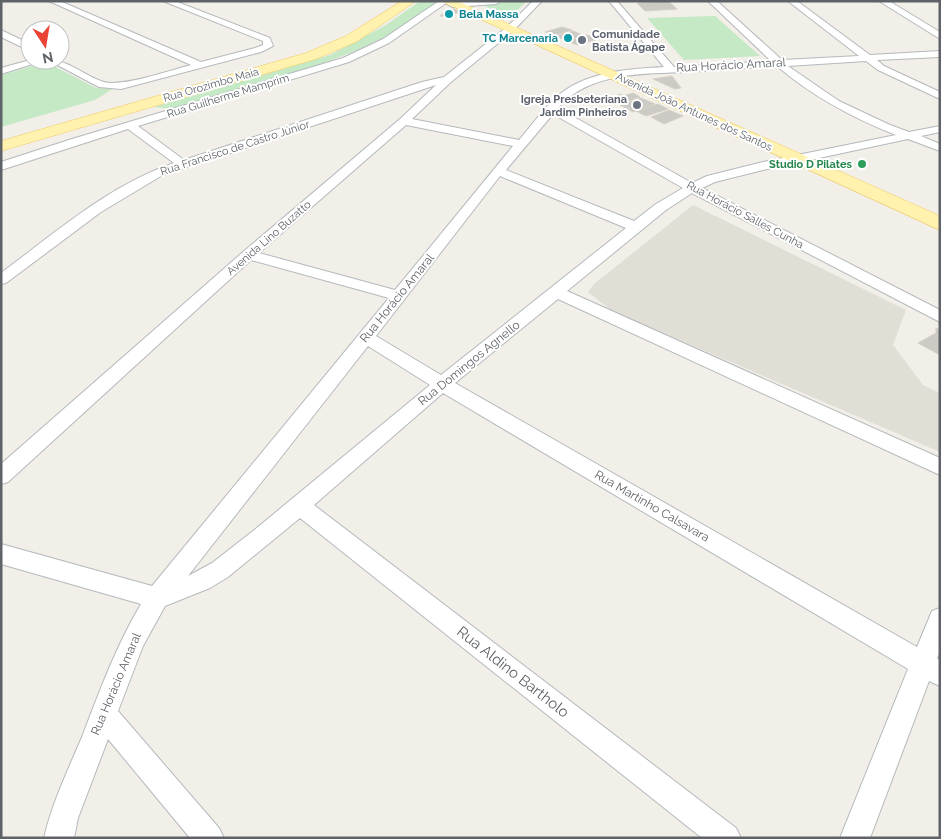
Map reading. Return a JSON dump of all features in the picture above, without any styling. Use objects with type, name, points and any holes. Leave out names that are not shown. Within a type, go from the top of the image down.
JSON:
[{"type":"main road","name":"Rua Orozimbo Maia","points":[[1,146],[330,49],[362,32],[410,1]]},
{"type":"main road","points":[[452,2],[496,1]]},
{"type":"main road","name":"Avenida João Antunes dos Santos","points":[[452,2],[617,74],[940,224]]},
{"type":"main road","name":"Avenida João Antunes dos Santos","points":[[801,158],[940,216]]},
{"type":"street","points":[[53,1],[199,65]]},
{"type":"street","points":[[70,68],[103,85],[120,86],[268,46],[267,40],[166,1]]},
{"type":"street","name":"Avenida Lino Buzatto","points":[[1,476],[248,255],[404,120],[434,91],[512,27],[538,1]]},
{"type":"street","points":[[613,1],[672,69]]},
{"type":"street","points":[[712,1],[778,62],[834,103],[880,125],[940,148]]},
{"type":"street","points":[[792,1],[868,58],[898,76],[940,96]]},
{"type":"street","points":[[883,1],[940,36]]},
{"type":"street","name":"Rua Guilherme Mamprim","points":[[1,166],[76,141],[131,126],[361,54],[452,2]]},
{"type":"street","points":[[1,33],[20,43]]},
{"type":"street","name":"Rua Horácio Amaral","points":[[59,838],[63,818],[133,640],[158,598],[224,512],[498,171],[562,97],[574,87],[617,74],[778,62],[940,54]]},
{"type":"street","points":[[1,71],[20,66]]},
{"type":"street","name":"Rua Francisco de Castro Júnior","points":[[1,280],[98,207],[124,190],[157,173],[447,80]]},
{"type":"street","name":"Rua Francisco de Castro Júnior","points":[[408,91],[434,91]]},
{"type":"street","name":"Rua Horácio Salles Cunha","points":[[553,109],[692,188],[940,317]]},
{"type":"street","points":[[404,120],[521,144]]},
{"type":"street","points":[[131,126],[182,164]]},
{"type":"street","points":[[801,158],[940,129]]},
{"type":"street","name":"Rua Domingos Agnello","points":[[158,598],[202,581],[220,570],[300,506],[442,384],[662,207],[692,188],[711,179],[801,158]]},
{"type":"street","points":[[498,171],[636,227]]},
{"type":"street","points":[[248,255],[399,296]]},
{"type":"street","points":[[556,292],[940,467]]},
{"type":"street","name":"Rua Martinho Calsavara","points":[[366,337],[442,384],[932,669]]},
{"type":"street","name":"Rua Aldino Bartholo","points":[[300,506],[726,838]]},
{"type":"street","points":[[1,554],[158,598]]},
{"type":"street","points":[[855,838],[932,669],[940,619]]},
{"type":"street","points":[[103,713],[209,838]]},
{"type":"shaded area","points":[[693,205],[906,310],[893,345],[923,385],[940,393],[940,452],[612,311],[588,292],[594,284]]},
{"type":"green space","points":[[420,1],[440,1],[377,43],[291,75],[173,109],[154,107],[330,55],[386,25]]},
{"type":"green space","points":[[527,1],[510,17],[480,4]]},
{"type":"green space","points":[[715,16],[760,56],[684,60],[647,18]]},
{"type":"green space","points":[[20,70],[61,70],[96,88],[114,88],[95,100],[1,127],[1,75]]},
{"type":"building","points":[[668,1],[677,9],[645,11],[637,3]]},
{"type":"building","name":"Bela Massa","points":[[454,9],[462,12],[440,16],[447,10]]},
{"type":"building","points":[[562,27],[572,30],[556,35],[545,32]]},
{"type":"building","name":"TC Marcenaria","points":[[573,31],[583,35],[567,41],[556,36]]},
{"type":"building","name":"Comunidade Batista Ágape","points":[[587,35],[598,39],[577,45],[567,41]]},
{"type":"building","points":[[672,76],[681,88],[675,89],[653,79]]},
{"type":"building","points":[[633,93],[640,97],[619,104],[607,99],[620,94],[623,96]]},
{"type":"building","name":"Igreja Presbeteriana Jardim Pinheiros","points":[[641,98],[655,104],[633,112],[620,105]]},
{"type":"building","points":[[658,104],[668,109],[646,116],[636,111]]},
{"type":"building","points":[[669,110],[683,116],[664,124],[651,117]]},
{"type":"building","points":[[936,328],[940,330],[940,355],[918,343],[936,333]]},
{"type":"place","name":"Bela Massa","points":[[449,14]]},
{"type":"place","name":"TC Marcenaria","points":[[568,38]]},
{"type":"place","name":"Comunidade Batista Ágape","points":[[582,40]]},
{"type":"place","name":"Igreja Presbeteriana Jardim Pinheiros","points":[[637,105]]},
{"type":"place","name":"Studio D Pilates","points":[[862,164]]}]
